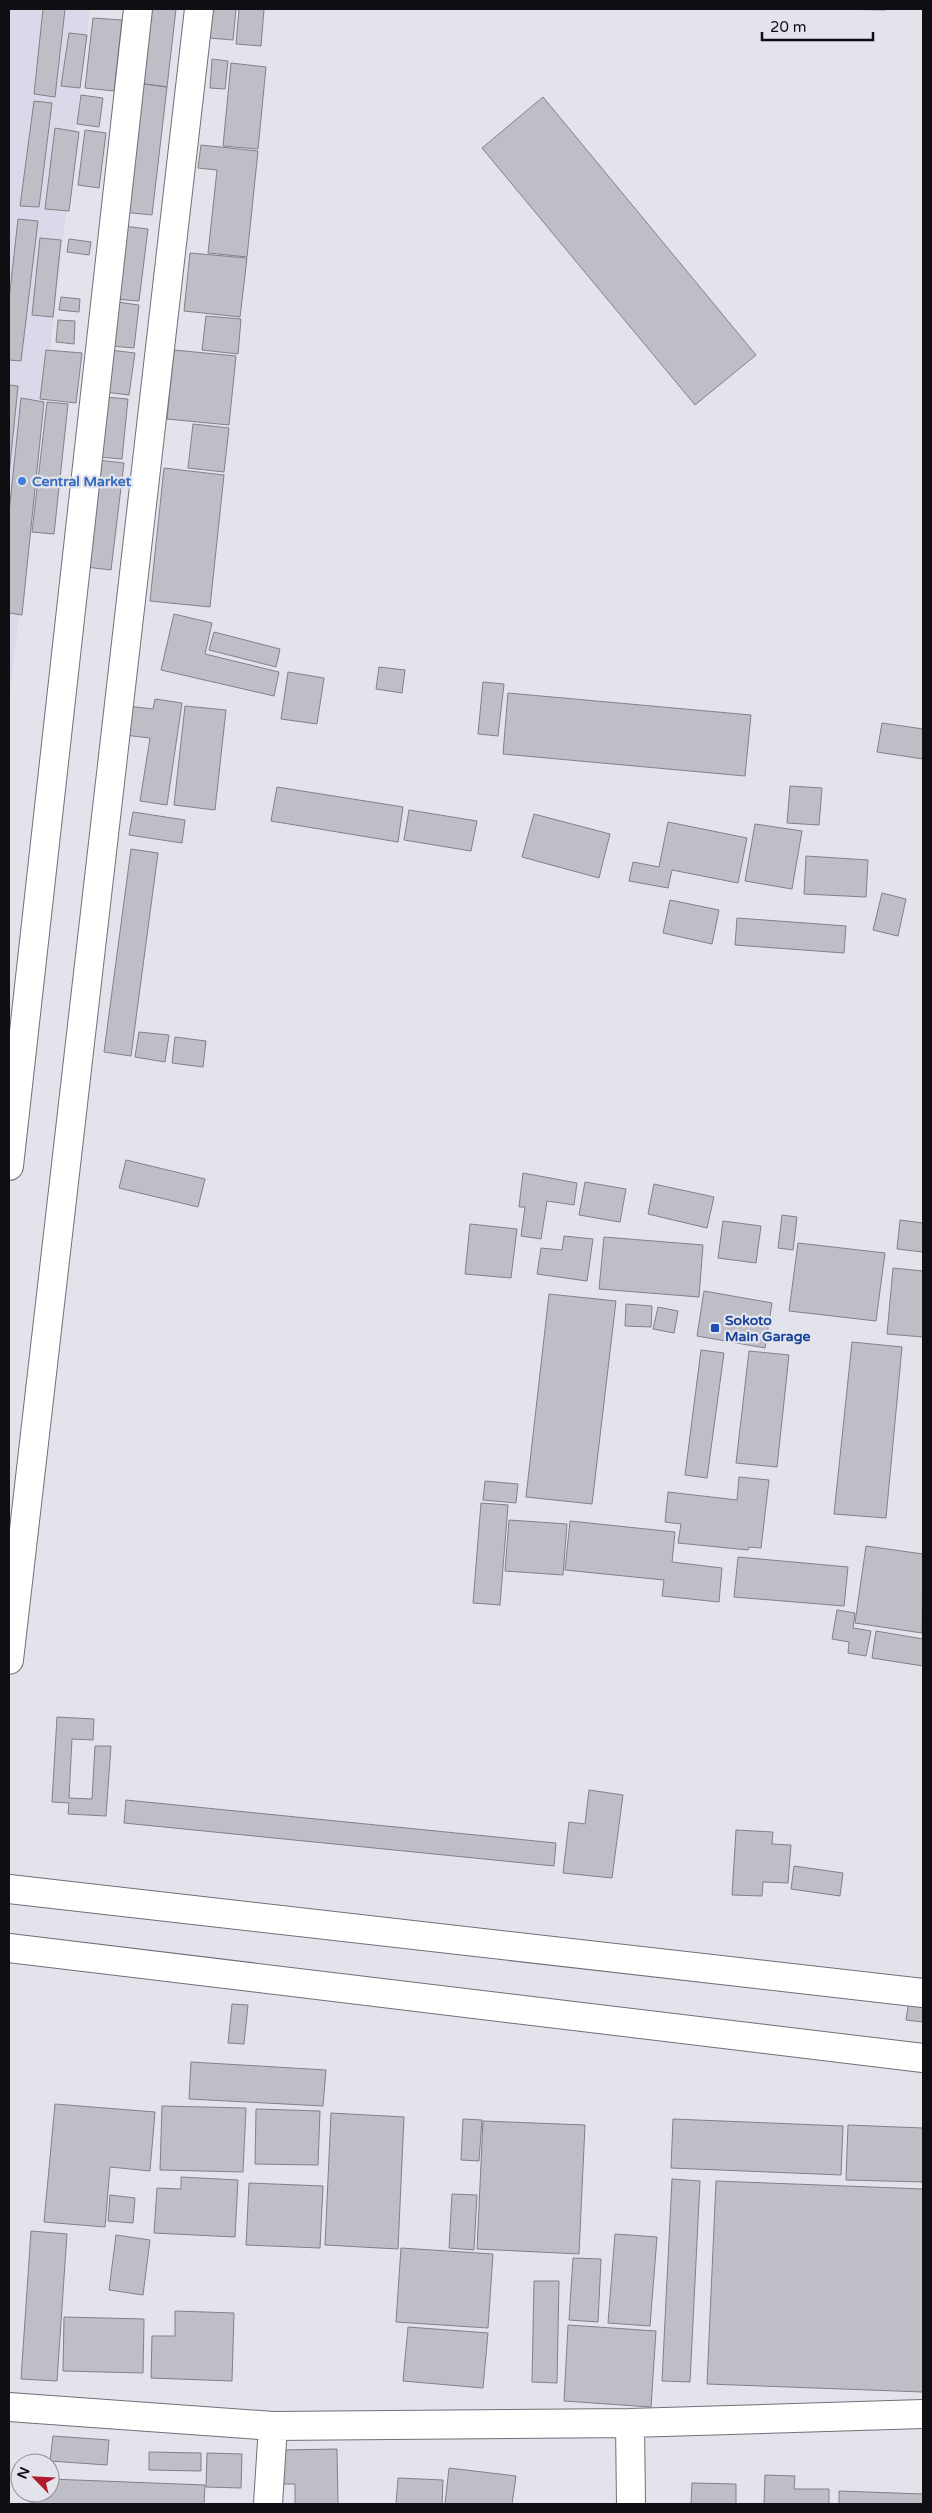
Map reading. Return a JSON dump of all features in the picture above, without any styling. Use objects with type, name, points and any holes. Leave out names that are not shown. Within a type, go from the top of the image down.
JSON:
[{"type":"street","points":[[9,1166],[138,9]]},
{"type":"street","points":[[9,1660],[199,9]]},
{"type":"street","points":[[9,1888],[923,1993]]},
{"type":"street","points":[[9,1948],[923,2058]]},
{"type":"street","points":[[9,2407],[273,2426],[630,2423],[923,2414]]},
{"type":"street","points":[[630,2423],[631,2504]]},
{"type":"street","points":[[270,2504],[273,2426]]},
{"type":"shaded area","name":"Central Market","points":[[9,9],[90,9],[9,700]]},
{"type":"building","points":[[43,9],[65,9],[55,97],[34,94]]},
{"type":"building","points":[[146,9],[176,9],[167,87],[137,83]]},
{"type":"building","points":[[211,9],[236,9],[233,40],[209,38]]},
{"type":"building","points":[[239,9],[264,9],[261,46],[236,44]]},
{"type":"building","points":[[830,9],[885,9],[885,10]]},
{"type":"building","points":[[93,18],[122,20],[114,91],[85,88]]},
{"type":"building","points":[[69,33],[87,35],[80,88],[61,86]]},
{"type":"building","points":[[212,59],[228,61],[225,89],[210,88]]},
{"type":"building","points":[[231,63],[266,67],[258,149],[223,146]]},
{"type":"building","points":[[137,83],[167,87],[152,215],[123,212]]},
{"type":"building","points":[[81,95],[103,98],[99,127],[77,124]]},
{"type":"building","points":[[543,97],[756,355],[695,405],[482,148]]},
{"type":"building","points":[[34,101],[52,103],[39,207],[20,206]]},
{"type":"building","points":[[55,128],[79,132],[69,211],[45,209]]},
{"type":"building","points":[[85,130],[106,133],[99,188],[78,185]]},
{"type":"building","points":[[201,145],[258,151],[247,257],[208,253],[217,170],[198,168]]},
{"type":"building","points":[[18,219],[38,221],[21,361],[9,360],[9,300]]},
{"type":"building","points":[[123,226],[148,229],[139,301],[115,299]]},
{"type":"building","points":[[40,238],[61,240],[53,317],[32,315]]},
{"type":"building","points":[[69,239],[91,242],[89,255],[67,252]]},
{"type":"building","points":[[190,253],[247,258],[240,317],[184,311]]},
{"type":"building","points":[[61,297],[80,299],[79,312],[59,310]]},
{"type":"building","points":[[117,302],[139,305],[134,348],[111,346]]},
{"type":"building","points":[[206,316],[241,319],[238,354],[202,350]]},
{"type":"building","points":[[58,320],[75,321],[74,344],[56,342]]},
{"type":"building","points":[[46,350],[82,353],[76,403],[40,399]]},
{"type":"building","points":[[110,350],[135,353],[129,395],[105,392]]},
{"type":"building","points":[[174,350],[236,356],[229,425],[167,419]]},
{"type":"building","points":[[9,385],[18,386],[9,475]]},
{"type":"building","points":[[105,397],[128,399],[122,459],[99,457]]},
{"type":"building","points":[[21,398],[44,402],[22,615],[9,613],[9,513]]},
{"type":"building","points":[[47,402],[68,404],[54,534],[32,532]]},
{"type":"building","points":[[193,424],[229,428],[224,472],[188,468]]},
{"type":"building","points":[[98,460],[124,463],[111,570],[86,567]]},
{"type":"building","points":[[164,468],[224,475],[210,607],[150,601]]},
{"type":"building","points":[[174,614],[212,623],[205,654],[279,672],[274,696],[161,670]]},
{"type":"building","points":[[214,632],[280,649],[276,667],[209,650]]},
{"type":"building","points":[[379,667],[405,670],[402,693],[376,689]]},
{"type":"building","points":[[288,672],[324,678],[317,724],[281,719]]},
{"type":"building","points":[[483,682],[504,684],[498,736],[478,734]]},
{"type":"building","points":[[508,693],[751,715],[745,776],[503,754]]},
{"type":"building","points":[[155,699],[182,703],[167,805],[140,801],[150,738],[124,735],[128,706],[153,709]]},
{"type":"building","points":[[185,706],[226,710],[215,810],[174,805]]},
{"type":"building","points":[[882,723],[923,729],[923,759],[877,752]]},
{"type":"building","points":[[790,786],[822,788],[819,825],[787,823]]},
{"type":"building","points":[[277,787],[403,807],[398,842],[271,821]]},
{"type":"building","points":[[409,810],[477,821],[471,851],[404,840]]},
{"type":"building","points":[[133,812],[185,820],[182,843],[129,835]]},
{"type":"building","points":[[534,814],[610,834],[599,878],[522,857]]},
{"type":"building","points":[[668,822],[747,838],[738,883],[672,870],[668,888],[629,881],[633,862],[659,867]]},
{"type":"building","points":[[755,824],[802,831],[792,889],[745,881]]},
{"type":"building","points":[[131,849],[158,853],[131,1056],[104,1052]]},
{"type":"building","points":[[806,856],[868,860],[866,897],[804,894]]},
{"type":"building","points":[[882,893],[906,899],[898,936],[873,930]]},
{"type":"building","points":[[670,900],[719,910],[712,944],[663,933]]},
{"type":"building","points":[[737,918],[846,926],[844,953],[735,945]]},
{"type":"building","points":[[139,1032],[169,1035],[165,1062],[135,1057]]},
{"type":"building","points":[[175,1037],[206,1041],[203,1067],[172,1063]]},
{"type":"building","points":[[126,1160],[205,1179],[198,1207],[119,1188]]},
{"type":"building","points":[[523,1173],[577,1183],[574,1205],[547,1201],[541,1239],[521,1236],[525,1207],[519,1207]]},
{"type":"building","points":[[585,1182],[626,1189],[620,1222],[579,1215]]},
{"type":"building","points":[[654,1184],[714,1197],[707,1228],[648,1214]]},
{"type":"building","points":[[782,1215],[797,1217],[793,1250],[778,1248]]},
{"type":"building","points":[[900,1220],[923,1223],[923,1252],[897,1249]]},
{"type":"building","points":[[723,1221],[761,1226],[756,1263],[718,1258]]},
{"type":"building","points":[[470,1224],[517,1229],[511,1278],[465,1274]]},
{"type":"building","points":[[564,1236],[593,1239],[587,1281],[537,1274],[541,1248],[562,1250]]},
{"type":"building","points":[[604,1237],[703,1245],[699,1297],[599,1289]]},
{"type":"building","points":[[798,1243],[885,1253],[876,1321],[789,1311]]},
{"type":"building","points":[[893,1268],[923,1271],[923,1337],[887,1334]]},
{"type":"building","points":[[704,1291],[772,1303],[765,1348],[697,1336]]},
{"type":"building","points":[[549,1294],[616,1301],[592,1504],[526,1497]]},
{"type":"building","points":[[626,1304],[652,1306],[651,1327],[625,1326]]},
{"type":"building","points":[[658,1307],[678,1311],[674,1333],[653,1329]]},
{"type":"building","points":[[852,1342],[902,1347],[886,1518],[834,1514]]},
{"type":"building","points":[[701,1350],[724,1353],[707,1478],[685,1475]]},
{"type":"building","points":[[749,1351],[789,1355],[777,1467],[736,1463]]},
{"type":"building","points":[[739,1477],[769,1480],[761,1548],[749,1547],[748,1550],[678,1543],[681,1524],[665,1522],[668,1492],[737,1500]]},
{"type":"building","points":[[485,1481],[518,1484],[516,1503],[483,1500]]},
{"type":"building","points":[[481,1503],[508,1505],[500,1605],[473,1603]]},
{"type":"building","points":[[509,1520],[567,1524],[563,1575],[505,1571]]},
{"type":"building","points":[[570,1521],[675,1532],[672,1562],[722,1568],[719,1602],[662,1596],[664,1580],[565,1570]]},
{"type":"building","points":[[866,1546],[923,1554],[922,1633],[855,1623]]},
{"type":"building","points":[[738,1557],[848,1567],[844,1606],[734,1597]]},
{"type":"building","points":[[837,1610],[855,1613],[853,1628],[871,1631],[866,1656],[848,1653],[849,1642],[832,1639]]},
{"type":"building","points":[[876,1631],[923,1639],[923,1666],[872,1658]]},
{"type":"building","points":[[57,1717],[94,1719],[93,1740],[72,1739],[69,1798],[92,1799],[95,1746],[111,1746],[106,1816],[68,1814],[69,1803],[52,1802]]},
{"type":"building","points":[[589,1790],[623,1795],[612,1878],[563,1873],[569,1822],[585,1824]]},
{"type":"building","points":[[126,1800],[556,1843],[554,1866],[124,1823]]},
{"type":"building","points":[[736,1830],[773,1832],[772,1844],[791,1845],[788,1883],[763,1882],[762,1896],[732,1895]]},
{"type":"building","points":[[794,1866],[843,1873],[840,1896],[791,1889]]},
{"type":"building","points":[[910,1994],[923,1996],[923,2022],[906,2020]]},
{"type":"building","points":[[232,2004],[248,2005],[244,2044],[228,2043]]},
{"type":"building","points":[[191,2062],[326,2070],[323,2106],[189,2099]]},
{"type":"building","points":[[55,2104],[155,2112],[150,2171],[110,2167],[105,2227],[44,2222]]},
{"type":"building","points":[[162,2106],[246,2108],[243,2172],[160,2170]]},
{"type":"building","points":[[256,2109],[320,2111],[318,2165],[255,2164]]},
{"type":"building","points":[[331,2113],[404,2117],[398,2249],[325,2245]]},
{"type":"building","points":[[463,2119],[482,2120],[479,2161],[461,2160]]},
{"type":"building","points":[[673,2119],[843,2126],[841,2175],[671,2168]]},
{"type":"building","points":[[483,2121],[585,2125],[579,2254],[477,2249]]},
{"type":"building","points":[[848,2125],[923,2128],[923,2182],[846,2180]]},
{"type":"building","points":[[181,2177],[238,2180],[235,2237],[154,2233],[157,2188],[181,2189]]},
{"type":"building","points":[[672,2179],[700,2181],[690,2382],[662,2381]]},
{"type":"building","points":[[716,2181],[923,2189],[923,2392],[707,2384]]},
{"type":"building","points":[[249,2183],[323,2186],[320,2248],[246,2245]]},
{"type":"building","points":[[452,2194],[477,2195],[474,2250],[449,2248]]},
{"type":"building","points":[[110,2195],[135,2198],[133,2223],[108,2221]]},
{"type":"building","points":[[31,2231],[67,2234],[57,2381],[21,2379]]},
{"type":"building","points":[[615,2234],[657,2237],[650,2326],[608,2323]]},
{"type":"building","points":[[116,2235],[150,2240],[143,2295],[109,2290]]},
{"type":"building","points":[[401,2248],[493,2254],[488,2328],[396,2322]]},
{"type":"building","points":[[573,2258],[601,2259],[598,2322],[569,2320]]},
{"type":"building","points":[[534,2281],[559,2281],[557,2383],[532,2382]]},
{"type":"building","points":[[175,2311],[234,2313],[232,2381],[151,2378],[152,2336],[175,2336]]},
{"type":"building","points":[[64,2317],[144,2319],[143,2373],[63,2371]]},
{"type":"building","points":[[568,2325],[656,2331],[651,2407],[564,2401]]},
{"type":"building","points":[[408,2327],[488,2333],[483,2388],[403,2381]]},
{"type":"building","points":[[53,2436],[109,2440],[107,2465],[60,2462],[60,2453],[51,2453]]},
{"type":"building","points":[[337,2449],[338,2504],[295,2504],[295,2484],[283,2484],[282,2450]]},
{"type":"building","points":[[149,2452],[201,2453],[201,2471],[149,2470]]},
{"type":"building","points":[[207,2453],[242,2454],[241,2488],[206,2487]]},
{"type":"building","points":[[449,2468],[516,2476],[512,2504],[445,2504]]},
{"type":"building","points":[[765,2475],[795,2476],[794,2489],[829,2489],[829,2504],[764,2504]]},
{"type":"building","points":[[398,2478],[443,2480],[442,2504],[396,2504]]},
{"type":"building","points":[[60,2479],[205,2485],[204,2504],[32,2504],[60,2503]]},
{"type":"building","points":[[692,2483],[736,2484],[736,2504],[691,2504]]},
{"type":"building","points":[[839,2491],[923,2494],[923,2504],[839,2504]]},
{"type":"place","name":"Central Market","points":[[22,481]]},
{"type":"place","name":"Sokoto Main Garage","points":[[715,1328]]}]
